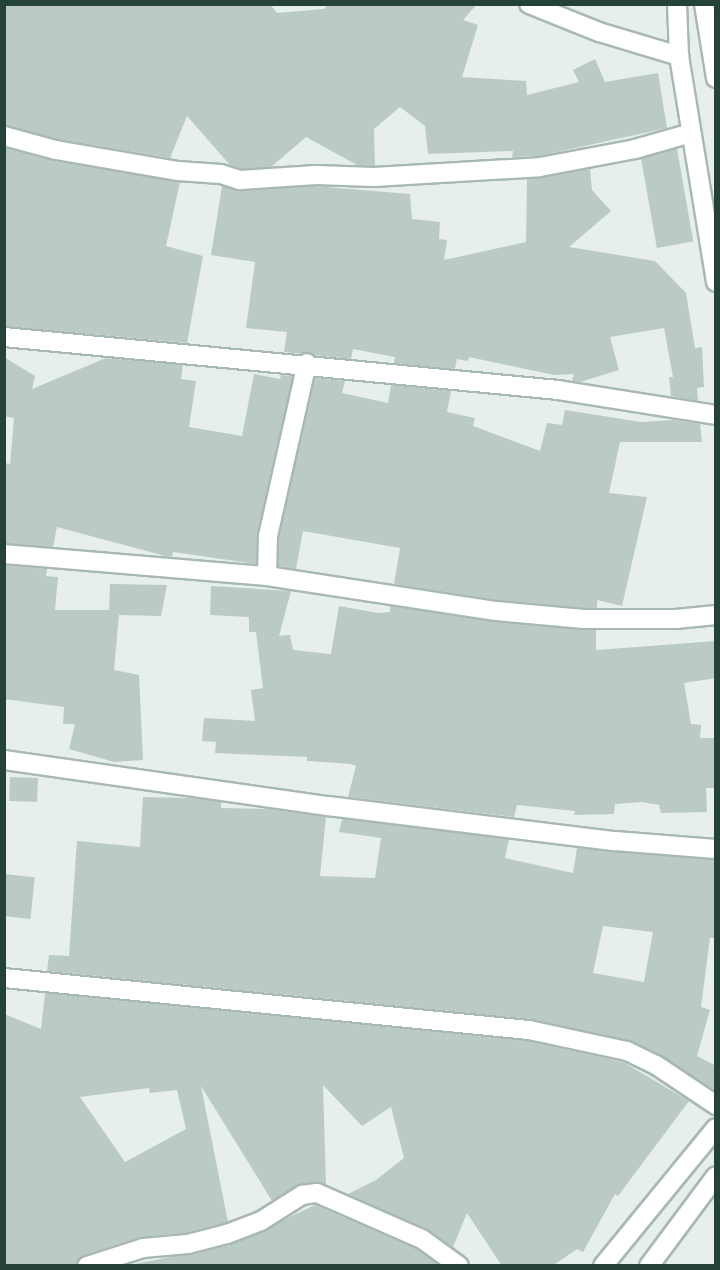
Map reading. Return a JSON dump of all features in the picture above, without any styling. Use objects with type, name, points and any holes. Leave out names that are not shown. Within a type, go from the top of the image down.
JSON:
[{"type":"street","points":[[529,4],[599,32],[679,56]]},
{"type":"street","points":[[677,4],[679,56],[716,282]]},
{"type":"street","points":[[704,4],[716,78]]},
{"type":"street","points":[[4,136],[56,150],[178,171],[221,174],[240,180],[316,175],[374,177],[540,167],[635,149],[691,133]]},
{"type":"street","points":[[4,337],[308,363],[558,390],[716,415]]},
{"type":"street","points":[[267,576],[268,536],[308,363]]},
{"type":"street","points":[[4,555],[267,576],[474,608],[584,619],[676,619],[716,615]]},
{"type":"street","points":[[4,760],[328,806],[615,841],[716,849]]},
{"type":"street","points":[[4,978],[529,1030],[627,1051],[656,1065],[716,1105]]},
{"type":"street","points":[[603,1266],[716,1128]]},
{"type":"street","points":[[649,1266],[716,1176]]},
{"type":"street","points":[[96,1264],[143,1248],[188,1244],[227,1234],[261,1221],[302,1196],[317,1193],[422,1239],[459,1266]]},
{"type":"building","points":[[4,4],[270,4],[277,13],[324,9],[329,4],[477,4],[463,20],[478,25],[462,77],[526,81],[527,95],[579,82],[573,70],[595,59],[605,82],[658,73],[667,128],[539,156],[512,157],[513,151],[428,154],[425,126],[400,107],[374,129],[375,166],[357,165],[306,137],[271,167],[241,169],[230,165],[187,116],[170,158],[58,139],[4,125]]},
{"type":"building","points":[[4,148],[54,161],[180,182],[166,246],[203,256],[187,343],[4,326]]},
{"type":"building","points":[[677,149],[693,242],[657,248],[641,155]]},
{"type":"building","points":[[590,169],[592,190],[611,211],[569,247],[655,261],[686,293],[695,348],[702,347],[704,387],[697,388],[698,401],[671,396],[669,377],[673,377],[664,328],[610,337],[619,370],[580,382],[572,381],[574,374],[554,375],[469,357],[468,361],[457,359],[455,369],[394,363],[395,357],[353,349],[351,359],[284,352],[287,332],[246,328],[255,262],[211,255],[222,186],[240,191],[314,186],[410,194],[412,219],[440,222],[439,239],[447,240],[444,260],[526,242],[527,179]]},
{"type":"building","points":[[4,357],[35,376],[32,389],[106,358],[183,365],[181,379],[196,381],[189,427],[242,436],[254,374],[280,379],[281,375],[293,376],[257,534],[256,564],[173,552],[172,557],[165,556],[57,527],[53,547],[4,543],[4,463],[10,464],[14,418],[4,416]]},
{"type":"building","points":[[315,378],[345,381],[342,393],[388,403],[391,385],[451,391],[447,412],[475,418],[473,426],[540,451],[547,423],[562,425],[565,410],[641,422],[673,420],[700,424],[702,442],[620,442],[609,493],[647,497],[622,606],[597,600],[597,608],[585,608],[497,600],[394,584],[400,548],[303,531],[296,569],[278,566],[279,537]]},
{"type":"building","points":[[4,565],[47,569],[46,576],[58,577],[55,610],[109,610],[110,584],[167,585],[161,616],[119,615],[114,670],[139,675],[143,760],[114,762],[69,749],[75,724],[63,724],[64,707],[4,699]]},
{"type":"building","points":[[211,586],[291,591],[279,636],[290,635],[293,650],[331,654],[339,606],[378,613],[390,612],[390,606],[495,622],[596,630],[596,650],[716,641],[716,678],[684,683],[691,724],[701,725],[700,738],[716,738],[716,788],[706,788],[707,812],[661,813],[659,805],[642,802],[615,804],[614,814],[574,815],[575,811],[517,805],[514,817],[348,797],[356,766],[351,764],[307,761],[307,757],[215,753],[216,742],[202,741],[204,718],[255,721],[251,690],[263,688],[256,632],[249,632],[249,617],[210,615]]},
{"type":"building","points":[[10,777],[38,778],[37,802],[9,801]]},
{"type":"building","points":[[143,797],[190,798],[221,802],[221,808],[268,809],[326,817],[320,876],[375,878],[381,838],[339,832],[342,819],[509,839],[505,858],[573,873],[577,848],[716,860],[716,938],[710,938],[701,1007],[710,1010],[697,1056],[716,1066],[716,1091],[662,1056],[632,1041],[531,1019],[47,971],[49,955],[69,956],[77,841],[140,847]],"holes":[[[603,926],[653,932],[644,982],[593,973]]]},
{"type":"building","points":[[4,874],[35,877],[30,919],[4,916]]},
{"type":"building","points":[[45,993],[527,1041],[623,1062],[689,1101],[618,1196],[615,1194],[583,1252],[577,1249],[552,1266],[502,1266],[467,1213],[453,1247],[427,1229],[348,1194],[376,1180],[404,1158],[391,1107],[362,1126],[323,1085],[326,1185],[300,1184],[272,1201],[201,1086],[228,1222],[186,1233],[140,1237],[84,1255],[76,1266],[4,1266],[4,1014],[41,1029]],"holes":[[[149,1088],[150,1093],[177,1090],[186,1129],[125,1162],[80,1097]]]},
{"type":"building","points":[[315,1205],[416,1249],[438,1265],[125,1266],[230,1245]]}]
